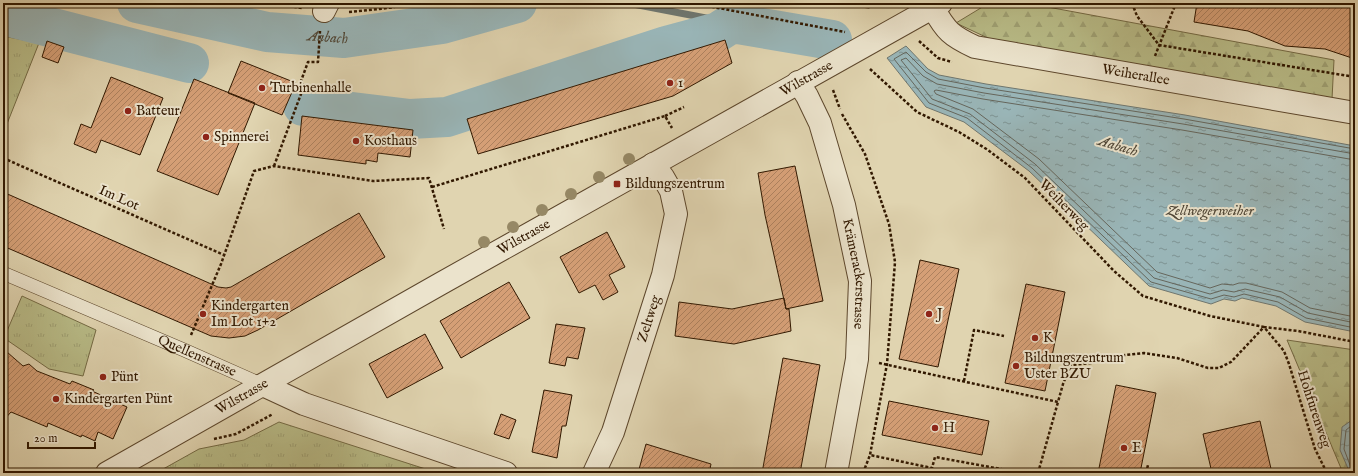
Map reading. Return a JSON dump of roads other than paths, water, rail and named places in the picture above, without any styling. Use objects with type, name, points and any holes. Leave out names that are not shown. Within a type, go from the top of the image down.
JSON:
[{"type":"street","name":"Weiherallee","points":[[937,5],[946,29],[958,40],[975,47],[1355,113]]},
{"type":"street","name":"Wilstrasse","points":[[107,473],[937,5]]},
{"type":"street","name":"Krämerackerstrasse","points":[[798,82],[807,96],[820,123],[844,205],[860,281],[857,359],[836,473]]},
{"type":"street","name":"Zeltweg","points":[[594,473],[613,432],[663,275],[676,214],[671,191],[653,164]]},
{"type":"street","name":"Quellenstrasse","points":[[263,385],[304,404],[506,473]]},
{"type":"lane","name":"Quellenstrasse","points":[[3,273],[263,385]]},
{"type":"water","name":"Zellwegerweiher","points":[[906,46],[928,69],[939,75],[986,84],[1185,115],[1355,146],[1355,332],[1305,322],[1276,306],[1242,298],[1235,301],[1224,299],[1211,304],[1149,286],[1029,171],[964,122],[926,107],[887,58]]},
{"type":"water","points":[[1355,418],[1355,473],[1350,473],[1340,450],[1342,427]]},
{"type":"waterway","name":"Aabach","points":[[137,3],[267,32],[344,38],[442,24],[517,3]]},
{"type":"waterway","name":"Aabach","points":[[628,3],[732,23]]},
{"type":"waterway","points":[[3,15],[189,63]]},
{"type":"waterway","points":[[303,106],[410,119],[447,117],[666,46],[718,32],[732,23],[832,40]]},
{"type":"place","name":"1","points":[[670,83]]},
{"type":"place","name":"Turbinenhalle","points":[[262,88]]},
{"type":"place","name":"Batteur","points":[[128,111]]},
{"type":"place","name":"Spinnerei","points":[[206,137]]},
{"type":"place","name":"Kosthaus","points":[[356,141]]},
{"type":"place","name":"Bildungszentrum","points":[[617,184]]},
{"type":"place","name":"Kindergarten Im Lot 1+2","points":[[203,314]]},
{"type":"place","name":"J","points":[[929,314]]},
{"type":"place","name":"K","points":[[1035,338]]},
{"type":"place","name":"Bildungszentrum Uster BZU","points":[[1016,366]]},
{"type":"place","name":"Pünt","points":[[103,377]]},
{"type":"place","name":"Kindergarten Pünt","points":[[56,399]]},
{"type":"place","name":"H","points":[[935,428]]},
{"type":"place","name":"E","points":[[1124,448]]}]
